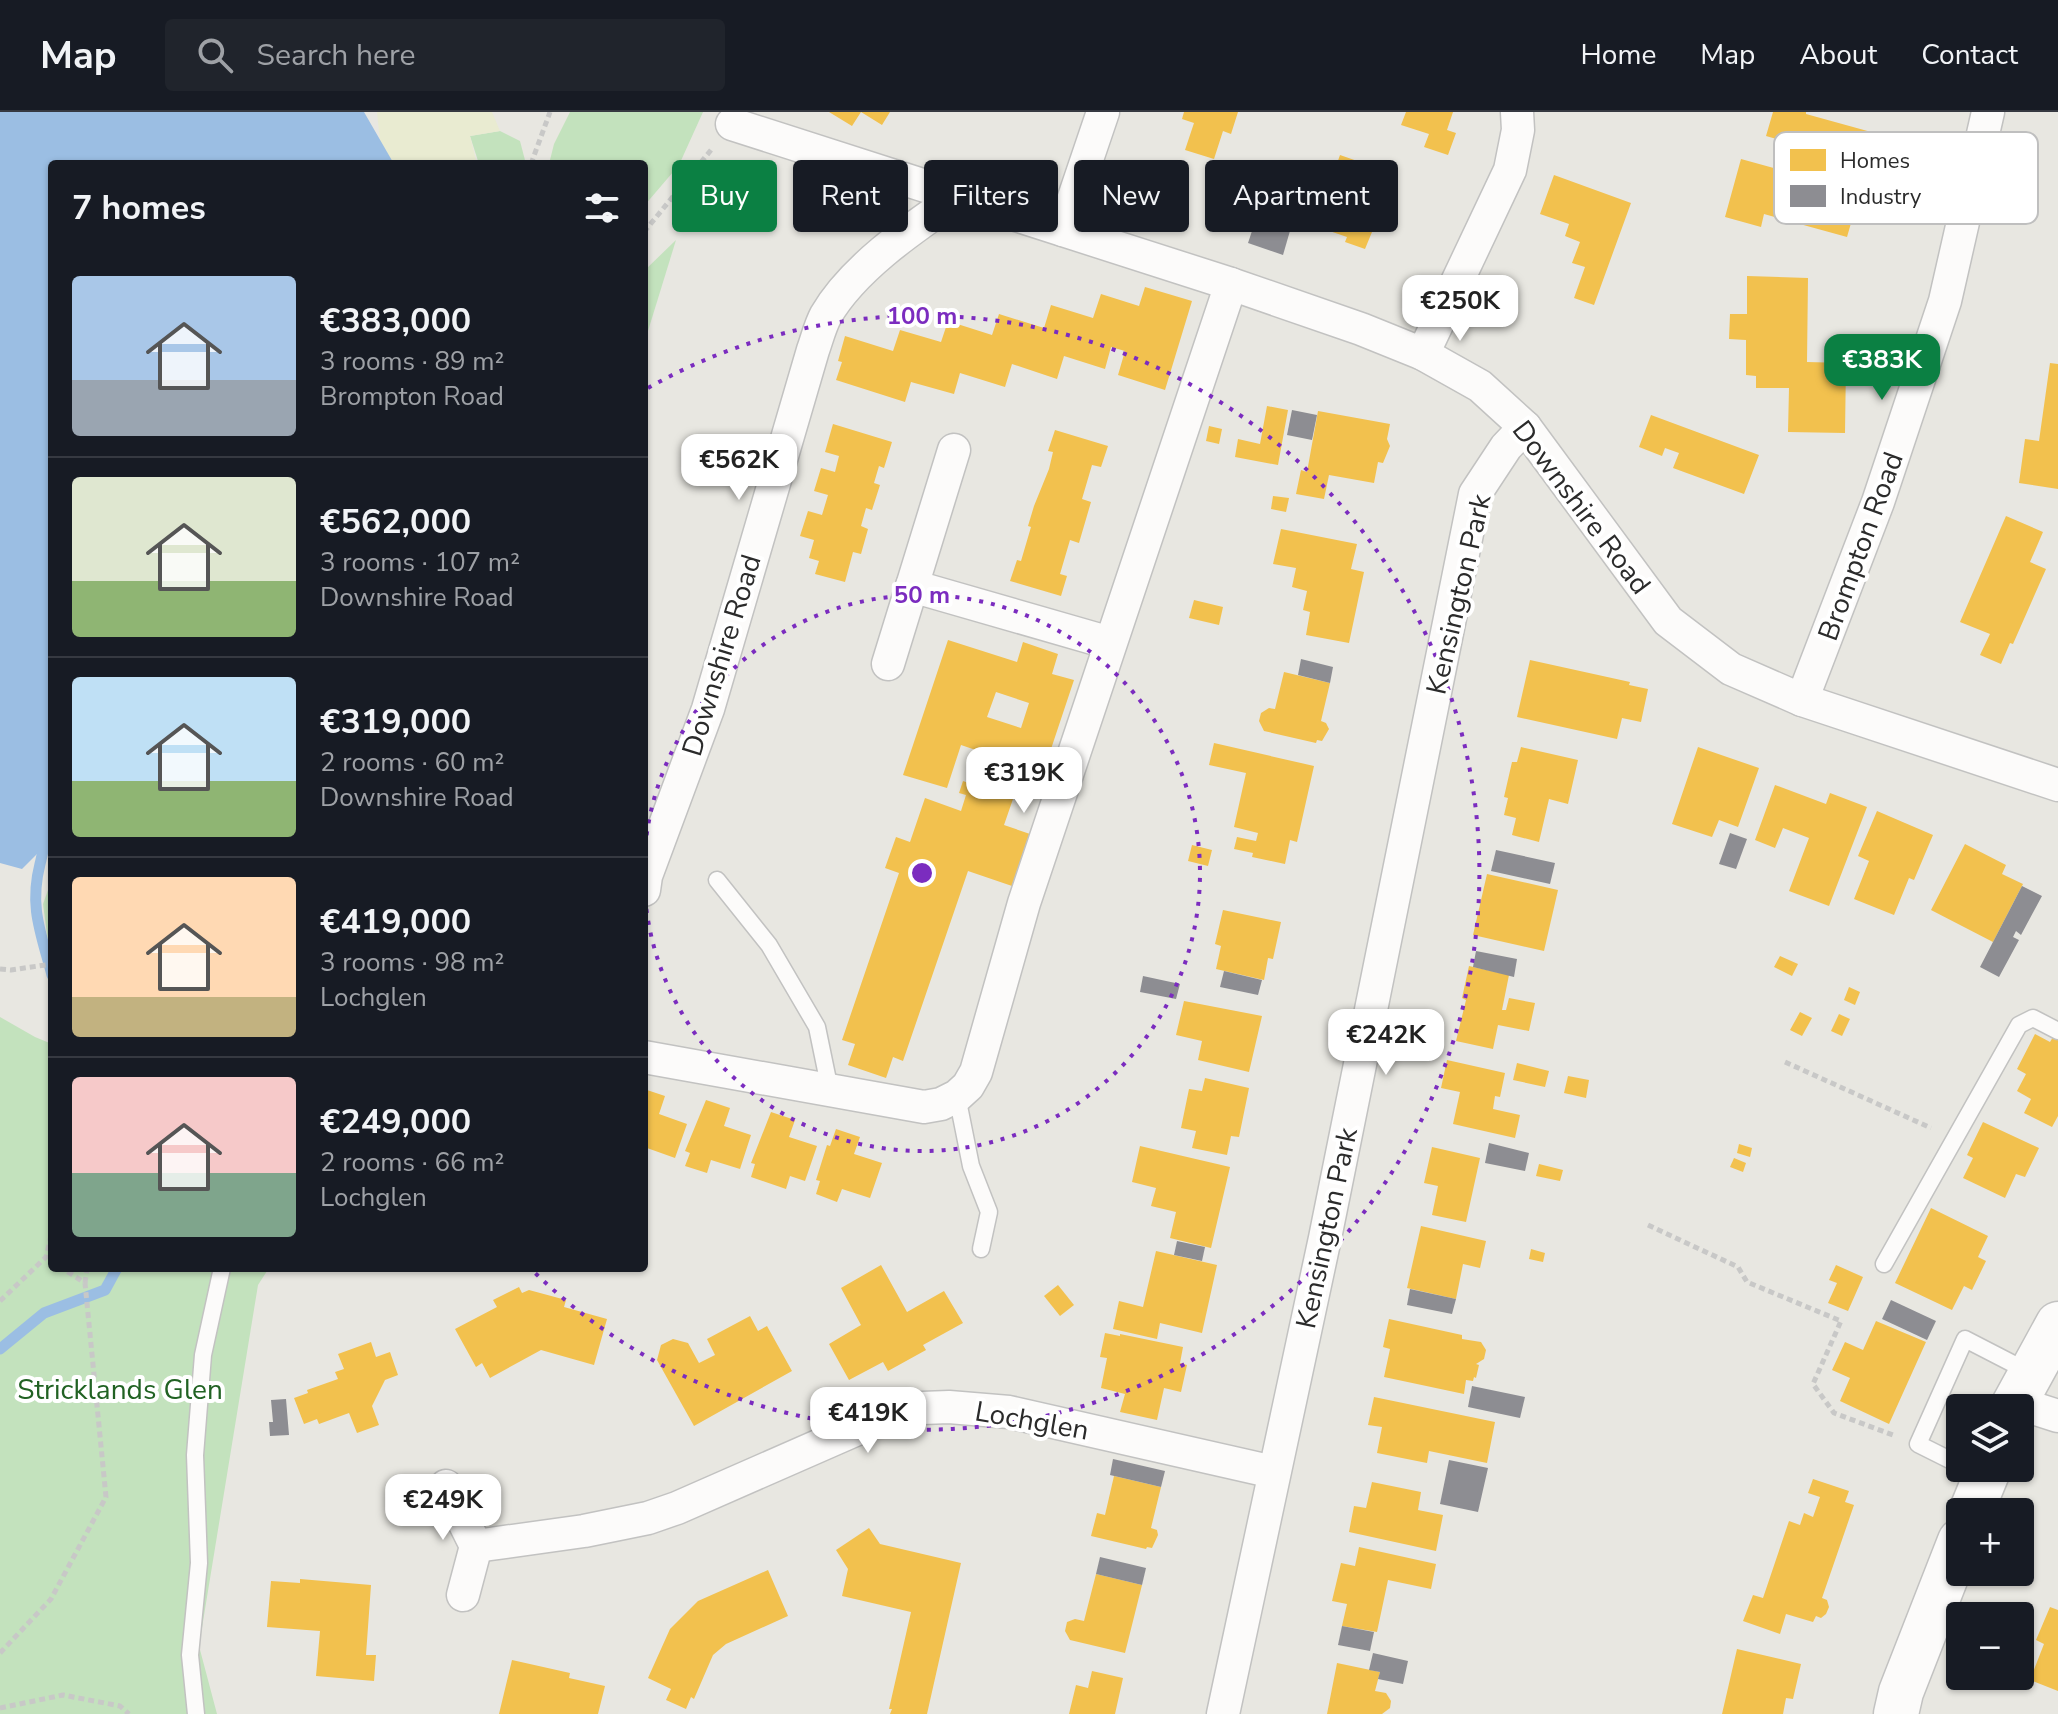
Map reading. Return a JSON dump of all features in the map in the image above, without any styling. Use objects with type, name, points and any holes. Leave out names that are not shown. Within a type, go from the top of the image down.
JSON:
[{"type":"street","points":[[1063,230],[1103,112]]},
{"type":"street","points":[[1423,354],[1510,170],[1518,130],[1517,112]]},
{"type":"street","name":"Brompton Road","points":[[1983,132],[1988,112]]},
{"type":"street","name":"Downshire Road","points":[[732,124],[924,185]]},
{"type":"street","name":"Downshire Road","points":[[648,871],[708,709],[824,318],[837,299],[879,255],[924,222]]},
{"type":"street","name":"Brompton Road","points":[[1802,700],[1878,502],[1945,301],[1963,224]]},
{"type":"street","name":"Downshire Road","points":[[1058,228],[1231,284],[1423,354],[1480,386],[1525,427],[1668,621],[1731,669],[1802,700],[2058,785]]},
{"type":"street","points":[[648,1058],[924,1107],[941,1104],[968,1086],[982,1055],[1024,903],[1231,284]]},
{"type":"street","name":"Kensington Park","points":[[1223,1714],[1328,1223],[1475,494],[1506,447],[1525,427]]},
{"type":"street","points":[[888,664],[954,450]]},
{"type":"street","points":[[912,586],[1110,643]]},
{"type":"street","points":[[2020,1394],[2058,1324]]},
{"type":"street","points":[[2034,1403],[2058,1416]]},
{"type":"street","name":"Lochglen","points":[[476,1546],[584,1531],[648,1518],[707,1497],[889,1415],[922,1408],[979,1408],[1009,1412],[1273,1472]]},
{"type":"street","points":[[446,1486],[476,1546],[463,1595]]},
{"type":"street","points":[[1896,1714],[1901,1692],[1946,1577]]},
{"type":"lane","points":[[717,880],[769,945],[817,1027],[830,1090]]},
{"type":"lane","points":[[1884,1264],[2019,1025],[2033,1018],[2058,1031]]},
{"type":"lane","points":[[957,1096],[971,1166],[989,1212],[981,1249]]},
{"type":"lane","points":[[196,1714],[190,1655],[199,1563],[195,1455],[203,1355],[221,1272]]},
{"type":"lane","points":[[1946,1461],[1918,1444],[1965,1339],[2018,1394]]},
{"type":"path","points":[[532,160],[550,112]]},
{"type":"path","points":[[648,227],[732,124]]},
{"type":"path","points":[[0,969],[48,965]]},
{"type":"path","points":[[1785,1062],[1954,1138]]},
{"type":"path","points":[[1648,1225],[1738,1267],[1747,1282],[1841,1321],[1813,1384],[1834,1413],[1918,1444]]},
{"type":"path","points":[[0,1301],[46,1257],[48,1248]]},
{"type":"path","points":[[68,1272],[85,1284]]},
{"type":"path","points":[[0,1653],[51,1599],[106,1497],[85,1284],[86,1272]]},
{"type":"path","points":[[0,1708],[63,1695],[120,1706],[129,1714]]},
{"type":"green space","points":[[570,112],[703,112],[681,160],[672,160],[672,173],[648,201],[648,160],[550,160],[554,144]]},
{"type":"green space","points":[[500,131],[520,141],[525,160],[478,160],[470,136]]},
{"type":"green space","points":[[676,240],[648,331],[648,267]]},
{"type":"green space","points":[[48,890],[48,941],[43,904]]},
{"type":"green space","name":"Stricklands Glen","points":[[0,1017],[48,1042],[48,1272],[266,1272],[258,1285],[199,1646],[217,1714],[0,1714]]},
{"type":"sand","points":[[377,112],[492,112],[500,131],[470,136],[476,160],[392,160],[380,141]]},
{"type":"water","points":[[0,112],[364,112],[392,160],[48,160],[48,843],[22,869],[0,863]]},
{"type":"building: Homes","points":[[829,112],[861,112],[852,126]]},
{"type":"building: Homes","points":[[861,112],[890,112],[882,125]]},
{"type":"building: Homes","points":[[1184,112],[1238,112],[1231,134],[1223,131],[1214,159],[1185,150],[1194,123],[1182,119]]},
{"type":"building: Homes","points":[[1406,112],[1453,112],[1447,130],[1456,133],[1448,155],[1424,147],[1429,134],[1401,125]]},
{"type":"building: Homes","points":[[1773,112],[1806,112],[1871,132],[1774,132],[1774,138],[1766,136]]},
{"type":"building: Homes","points":[[1340,155],[1354,160],[1338,160]]},
{"type":"building: Homes","points":[[1741,159],[1774,168],[1774,217],[1764,214],[1761,227],[1725,217]]},
{"type":"building: Homes","points":[[1554,175],[1631,203],[1594,305],[1574,298],[1585,267],[1572,263],[1580,242],[1565,236],[1569,224],[1540,214]]},
{"type":"building: Homes","points":[[1800,224],[1851,224],[1847,237]]},
{"type":"building: Homes","points":[[1332,232],[1372,232],[1365,249],[1345,242],[1347,237]]},
{"type":"building: Homes","points":[[1747,276],[1808,278],[1807,362],[1846,363],[1845,433],[1788,432],[1789,388],[1756,388],[1756,376],[1746,375],[1746,340],[1729,339],[1730,314],[1747,314]]},
{"type":"building: Homes","points":[[1145,287],[1192,301],[1165,390],[1118,375],[1125,351],[1111,347],[1105,369],[1064,356],[1057,379],[1012,364],[1005,387],[960,373],[954,394],[911,382],[905,402],[836,380],[845,336],[893,351],[900,330],[941,342],[948,321],[992,335],[999,314],[1044,328],[1051,305],[1093,318],[1101,294],[1139,306]]},
{"type":"building: Homes","points":[[2050,363],[2058,364],[2058,489],[2019,483],[2025,439],[2039,441]]},
{"type":"building: Homes","points":[[1267,406],[1288,410],[1278,465],[1235,457],[1238,439],[1260,444]]},
{"type":"building: Homes","points":[[1318,411],[1390,424],[1387,439],[1390,446],[1383,463],[1378,462],[1374,483],[1329,475],[1324,499],[1296,494],[1301,470],[1307,472]]},
{"type":"building: Homes","points":[[1651,415],[1759,455],[1744,494],[1673,468],[1679,453],[1665,448],[1662,456],[1639,447]]},
{"type":"building: Homes","points":[[833,424],[892,442],[884,468],[879,466],[874,483],[880,485],[872,510],[866,508],[861,526],[868,529],[861,554],[853,552],[845,582],[815,574],[819,561],[809,558],[814,540],[800,536],[808,511],[822,515],[828,495],[814,491],[821,468],[835,472],[839,456],[825,452]]},
{"type":"building: Homes","points":[[1209,426],[1222,429],[1219,444],[1206,441]]},
{"type":"building: Homes","points":[[1055,430],[1108,446],[1101,467],[1092,465],[1082,499],[1091,502],[1079,543],[1070,540],[1060,574],[1067,576],[1061,596],[1010,581],[1017,560],[1021,561],[1034,506],[1049,469],[1053,452],[1048,451]]},
{"type":"building: Homes","points":[[1273,496],[1289,498],[1286,512],[1271,509]]},
{"type":"building: Homes","points":[[2006,516],[2043,532],[2030,562],[2046,569],[2001,664],[1980,655],[1990,634],[1960,622]]},
{"type":"building: Homes","points":[[1281,529],[1357,544],[1351,569],[1364,572],[1349,643],[1306,635],[1310,612],[1303,610],[1307,591],[1292,587],[1296,568],[1273,564]]},
{"type":"building: Homes","points":[[1194,600],[1223,607],[1219,625],[1189,618]]},
{"type":"building: Homes","points":[[948,640],[1017,662],[1023,642],[1058,654],[1052,674],[1074,680],[1043,773],[961,745],[947,788],[903,775]],"holes":[[[996,692],[1029,703],[1021,728],[987,717]]]},
{"type":"building: Homes","points":[[1530,660],[1630,682],[1629,685],[1648,689],[1641,722],[1622,718],[1617,739],[1517,717]]},
{"type":"building: Homes","points":[[1284,672],[1330,683],[1321,721],[1329,729],[1322,741],[1317,740],[1316,743],[1264,731],[1259,721],[1261,713],[1269,708],[1275,709]]},
{"type":"building: Homes","points":[[1214,743],[1314,766],[1297,842],[1290,840],[1285,864],[1252,857],[1253,853],[1234,849],[1237,837],[1256,841],[1258,833],[1234,827],[1246,773],[1209,765]]},
{"type":"building: Homes","points":[[1521,747],[1578,760],[1568,804],[1549,799],[1539,842],[1512,835],[1516,818],[1504,815],[1508,798],[1504,797],[1512,762],[1517,762]]},
{"type":"building: Homes","points":[[1698,747],[1759,768],[1738,827],[1719,820],[1712,837],[1672,824]]},
{"type":"building: Homes","points":[[963,781],[1013,799],[1004,825],[1030,834],[1012,886],[968,871],[903,1061],[893,1057],[886,1078],[848,1065],[855,1044],[842,1040],[899,873],[885,868],[896,837],[910,842],[925,798],[961,811],[966,795],[959,793]]},
{"type":"building: Homes","points":[[1775,785],[1826,804],[1830,793],[1867,807],[1829,906],[1789,891],[1809,838],[1783,828],[1775,848],[1755,840]]},
{"type":"building: Homes","points":[[1877,811],[1933,835],[1914,880],[1909,878],[1894,915],[1854,899],[1869,861],[1858,856]]},
{"type":"building: Homes","points":[[1965,844],[2006,865],[2002,874],[2023,884],[1993,942],[1931,910]]},
{"type":"building: Homes","points":[[1192,845],[1212,850],[1208,866],[1188,861]]},
{"type":"building: Homes","points":[[1487,874],[1558,890],[1544,951],[1473,935]]},
{"type":"building: Homes","points":[[1223,910],[1281,922],[1273,959],[1268,958],[1264,980],[1216,969],[1221,946],[1215,944]]},
{"type":"building: Homes","points":[[1780,956],[1798,964],[1792,976],[1774,967]]},
{"type":"building: Homes","points":[[1469,966],[1509,975],[1502,1010],[1506,1010],[1509,998],[1535,1003],[1529,1031],[1498,1025],[1493,1049],[1456,1041],[1466,1000],[1462,998]]},
{"type":"building: Homes","points":[[1849,987],[1860,992],[1855,1005],[1844,1000]]},
{"type":"building: Homes","points":[[1184,1001],[1262,1016],[1249,1072],[1198,1060],[1202,1041],[1176,1035]]},
{"type":"building: Homes","points":[[1800,1012],[1812,1018],[1802,1036],[1790,1030]]},
{"type":"building: Homes","points":[[1839,1014],[1850,1019],[1842,1036],[1831,1031]]},
{"type":"building: Homes","points":[[2035,1034],[2050,1042],[2053,1037],[2058,1040],[2058,1116],[2052,1127],[2024,1113],[2031,1099],[2017,1091],[2026,1074],[2017,1069]]},
{"type":"building: Homes","points":[[1447,1060],[1505,1073],[1500,1097],[1495,1096],[1493,1109],[1520,1115],[1515,1138],[1453,1124],[1460,1092],[1441,1088]]},
{"type":"building: Homes","points":[[1517,1063],[1549,1071],[1545,1087],[1513,1080]]},
{"type":"building: Homes","points":[[1568,1076],[1589,1080],[1586,1098],[1564,1093]]},
{"type":"building: Homes","points":[[1205,1078],[1249,1088],[1239,1137],[1231,1136],[1227,1155],[1192,1148],[1196,1131],[1181,1128],[1189,1089],[1202,1091]]},
{"type":"building: Homes","points":[[648,1090],[665,1096],[659,1114],[687,1124],[675,1158],[648,1148]]},
{"type":"building: Homes","points":[[706,1100],[730,1108],[724,1126],[751,1135],[740,1169],[711,1160],[707,1173],[685,1166],[690,1153],[685,1151]]},
{"type":"building: Homes","points":[[771,1112],[795,1120],[789,1137],[817,1146],[805,1181],[790,1176],[786,1189],[751,1177],[755,1164],[751,1163]]},
{"type":"building: Homes","points":[[1983,1122],[2039,1148],[2025,1177],[2016,1174],[2005,1198],[1963,1178],[1973,1158],[1967,1155]]},
{"type":"building: Homes","points":[[836,1129],[860,1137],[854,1154],[882,1163],[870,1198],[842,1189],[837,1202],[816,1194],[820,1181],[816,1180],[827,1145],[830,1146]]},
{"type":"building: Homes","points":[[1739,1144],[1752,1148],[1750,1157],[1737,1153]]},
{"type":"building: Homes","points":[[1140,1146],[1230,1167],[1211,1248],[1170,1238],[1176,1212],[1151,1206],[1156,1188],[1132,1182]]},
{"type":"building: Homes","points":[[1432,1147],[1480,1158],[1466,1222],[1432,1215],[1438,1186],[1424,1183]]},
{"type":"building: Homes","points":[[1734,1158],[1746,1163],[1743,1172],[1730,1167]]},
{"type":"building: Homes","points":[[1539,1164],[1563,1170],[1560,1181],[1536,1176]]},
{"type":"building: Homes","points":[[1931,1208],[1988,1236],[1978,1257],[1986,1261],[1972,1290],[1964,1286],[1952,1310],[1895,1283]]},
{"type":"building: Homes","points":[[1421,1226],[1486,1241],[1480,1268],[1463,1264],[1456,1299],[1407,1288]]},
{"type":"building: Homes","points":[[1531,1249],[1545,1253],[1543,1262],[1529,1259]]},
{"type":"building: Homes","points":[[1156,1251],[1217,1265],[1202,1333],[1160,1323],[1157,1339],[1113,1329],[1119,1301],[1143,1307]]},
{"type":"building: Homes","points":[[881,1265],[907,1312],[944,1291],[963,1323],[923,1345],[926,1350],[888,1371],[883,1362],[849,1380],[829,1344],[861,1325],[841,1288]]},
{"type":"building: Homes","points":[[1836,1265],[1863,1277],[1848,1311],[1828,1303],[1837,1283],[1829,1280]]},
{"type":"building: Homes","points":[[1058,1285],[1074,1305],[1060,1316],[1044,1296]]},
{"type":"building: Homes","points":[[519,1287],[522,1293],[529,1290],[566,1300],[564,1307],[607,1319],[594,1365],[541,1350],[490,1378],[482,1363],[476,1367],[455,1329],[497,1307],[493,1300]]},
{"type":"building: Homes","points":[[750,1316],[758,1331],[767,1326],[792,1371],[694,1426],[657,1360],[661,1345],[673,1339],[688,1343],[699,1363],[715,1355],[707,1339]]},
{"type":"building: Homes","points":[[1389,1319],[1481,1342],[1486,1350],[1484,1359],[1476,1364],[1479,1365],[1476,1378],[1466,1380],[1464,1394],[1384,1377],[1390,1349],[1383,1347]]},
{"type":"building: Homes","points":[[1876,1321],[1926,1342],[1889,1424],[1840,1401],[1850,1378],[1832,1370],[1845,1342],[1863,1350]]},
{"type":"building: Homes","points":[[1105,1333],[1183,1347],[1180,1363],[1187,1365],[1181,1392],[1164,1388],[1157,1420],[1120,1412],[1125,1394],[1101,1388],[1107,1358],[1100,1357]]},
{"type":"building: Homes","points":[[371,1342],[376,1357],[390,1352],[398,1375],[385,1380],[372,1406],[379,1425],[357,1433],[349,1413],[319,1424],[317,1419],[304,1424],[294,1398],[338,1379],[335,1372],[344,1369],[338,1354]]},
{"type":"building: Homes","points":[[1374,1397],[1495,1422],[1487,1463],[1429,1451],[1427,1463],[1377,1453],[1382,1427],[1368,1425]]},
{"type":"building: Homes","points":[[1114,1476],[1161,1487],[1151,1528],[1157,1530],[1158,1535],[1152,1548],[1091,1536],[1097,1513],[1105,1515]]},
{"type":"building: Homes","points":[[1813,1479],[1849,1491],[1845,1502],[1854,1505],[1822,1598],[1827,1600],[1829,1607],[1826,1614],[1821,1618],[1816,1616],[1813,1622],[1786,1614],[1780,1634],[1743,1621],[1753,1595],[1763,1598],[1789,1521],[1800,1525],[1804,1513],[1813,1517],[1820,1497],[1808,1493]]},
{"type":"building: Homes","points":[[1372,1482],[1421,1492],[1418,1510],[1443,1515],[1436,1551],[1349,1532],[1354,1506],[1366,1508]]},
{"type":"building: Homes","points":[[869,1528],[880,1544],[961,1563],[927,1714],[890,1714],[892,1709],[889,1709],[911,1612],[842,1596],[848,1569],[836,1550]]},
{"type":"building: Homes","points":[[1359,1547],[1436,1564],[1431,1589],[1388,1580],[1377,1632],[1342,1626],[1347,1604],[1332,1601],[1341,1563],[1355,1566]]},
{"type":"building: Homes","points":[[768,1570],[788,1616],[726,1644],[713,1655],[694,1699],[691,1697],[686,1709],[666,1700],[671,1689],[648,1678],[670,1629],[698,1601]]},
{"type":"building: Homes","points":[[1096,1574],[1142,1585],[1125,1653],[1070,1640],[1065,1631],[1067,1622],[1075,1619],[1084,1621]]},
{"type":"building: Homes","points":[[300,1579],[371,1585],[366,1655],[376,1655],[374,1681],[316,1676],[320,1631],[267,1627],[271,1581],[300,1583]]},
{"type":"building: Homes","points":[[2050,1607],[2058,1610],[2058,1691],[2034,1682],[2034,1670],[2044,1644],[2036,1640]]},
{"type":"building: Homes","points":[[1737,1649],[1801,1664],[1793,1699],[1786,1698],[1783,1714],[1722,1714]]},
{"type":"building: Homes","points":[[512,1660],[570,1673],[569,1678],[605,1686],[598,1714],[499,1714]]},
{"type":"building: Homes","points":[[1337,1663],[1380,1672],[1375,1691],[1386,1693],[1391,1701],[1390,1708],[1382,1714],[1327,1714]]},
{"type":"building: Homes","points":[[1092,1671],[1123,1678],[1115,1714],[1069,1714],[1076,1685],[1088,1688]]},
{"type":"building: Industry","points":[[1252,232],[1290,232],[1283,255],[1248,243]]},
{"type":"building: Industry","points":[[1292,410],[1317,415],[1312,440],[1287,435]]},
{"type":"building: Industry","points":[[1301,659],[1333,667],[1330,683],[1298,675]]},
{"type":"building: Industry","points":[[1730,833],[1747,839],[1736,869],[1719,864]]},
{"type":"building: Industry","points":[[1496,850],[1555,863],[1550,884],[1491,871]]},
{"type":"building: Industry","points":[[2022,886],[2042,896],[2021,935],[2016,931],[2013,937],[2019,940],[1999,977],[1980,967]]},
{"type":"building: Industry","points":[[1476,951],[1517,959],[1514,977],[1473,967]]},
{"type":"building: Industry","points":[[1224,971],[1262,980],[1258,995],[1220,987]]},
{"type":"building: Industry","points":[[1143,976],[1180,984],[1176,999],[1140,992]]},
{"type":"building: Industry","points":[[1489,1143],[1529,1153],[1525,1171],[1485,1163]]},
{"type":"building: Industry","points":[[1177,1241],[1205,1247],[1202,1261],[1174,1255]]},
{"type":"building: Industry","points":[[1410,1289],[1456,1299],[1452,1314],[1407,1305]]},
{"type":"building: Industry","points":[[1891,1300],[1936,1321],[1927,1340],[1882,1319]]},
{"type":"building: Industry","points":[[1472,1386],[1525,1397],[1520,1418],[1468,1407]]},
{"type":"building: Industry","points":[[286,1399],[289,1435],[270,1436],[269,1422],[273,1422],[271,1400]]},
{"type":"building: Industry","points":[[1113,1459],[1165,1471],[1161,1487],[1110,1475]]},
{"type":"building: Industry","points":[[1449,1460],[1488,1468],[1478,1512],[1440,1504]]},
{"type":"building: Industry","points":[[1100,1557],[1146,1568],[1142,1585],[1096,1574]]},
{"type":"building: Industry","points":[[1342,1626],[1374,1632],[1370,1651],[1338,1645]]},
{"type":"building: Industry","points":[[1373,1653],[1408,1661],[1403,1684],[1378,1679],[1380,1672],[1369,1670]]},
{"type":"waterway","points":[[48,841],[36,894],[38,920],[48,959]]},
{"type":"waterway","points":[[0,1349],[44,1313],[105,1290],[115,1272]]}]
